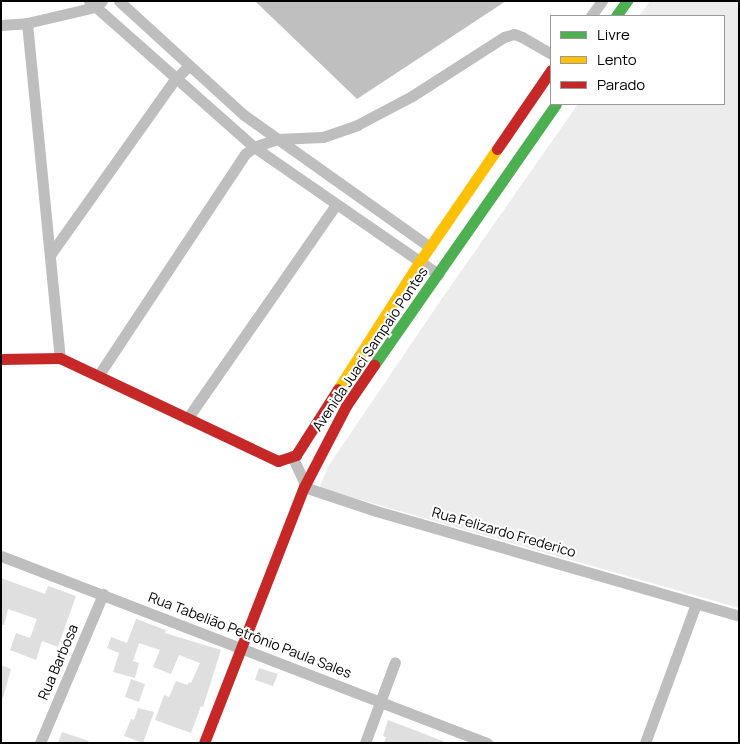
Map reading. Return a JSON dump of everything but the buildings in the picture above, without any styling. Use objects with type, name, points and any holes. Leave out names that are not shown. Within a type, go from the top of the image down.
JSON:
[{"type":"street","points":[[119,1],[244,115],[430,247]]},
{"type":"street","points":[[592,15],[602,1]]},
{"type":"street","points":[[617,15],[626,1]]},
{"type":"street","points":[[1,25],[27,23],[96,3],[175,80],[254,147],[438,274]]},
{"type":"street","points":[[27,23],[60,358]]},
{"type":"street","points":[[98,376],[245,154],[254,147],[276,139],[323,137],[357,125],[412,96],[504,37],[514,34],[550,53]]},
{"type":"street","points":[[50,255],[175,80],[189,66]]},
{"type":"street","points":[[1,359],[60,358],[278,461],[296,454],[420,261],[550,71]]},
{"type":"street","name":"Avenida Juaci Sampaio Pontes","points":[[204,743],[315,460],[346,406],[555,105]]},
{"type":"street","points":[[187,419],[336,205]]},
{"type":"street","points":[[292,456],[305,486]]},
{"type":"street","name":"Rua Felizardo Frederico","points":[[305,486],[376,511],[739,616]]},
{"type":"street","name":"Rua Tabelião Petrônio Paula Sales","points":[[1,556],[487,743]]},
{"type":"street","name":"Rua Barbosa","points":[[40,743],[102,594]]},
{"type":"street","points":[[645,743],[696,604]]},
{"type":"street","points":[[365,743],[395,662]]},
{"type":"shaded area","points":[[255,1],[506,1],[357,99]]},
{"type":"shaded area","points":[[650,1],[739,1],[739,608],[319,488],[329,465],[443,297],[577,105],[725,105],[725,15],[640,15]]},
{"type":"traffic: fast","points":[[617,15],[627,1]]},
{"type":"traffic: fast","points":[[374,365],[555,105]]},
{"type":"traffic: slow","points":[[338,389],[420,261],[497,149]]},
{"type":"traffic: jam","points":[[497,149],[550,71]]},
{"type":"traffic: jam","points":[[1,359],[60,358],[278,461],[296,455],[338,389]]},
{"type":"traffic: jam","points":[[204,743],[304,487],[346,406],[374,365]]}]
